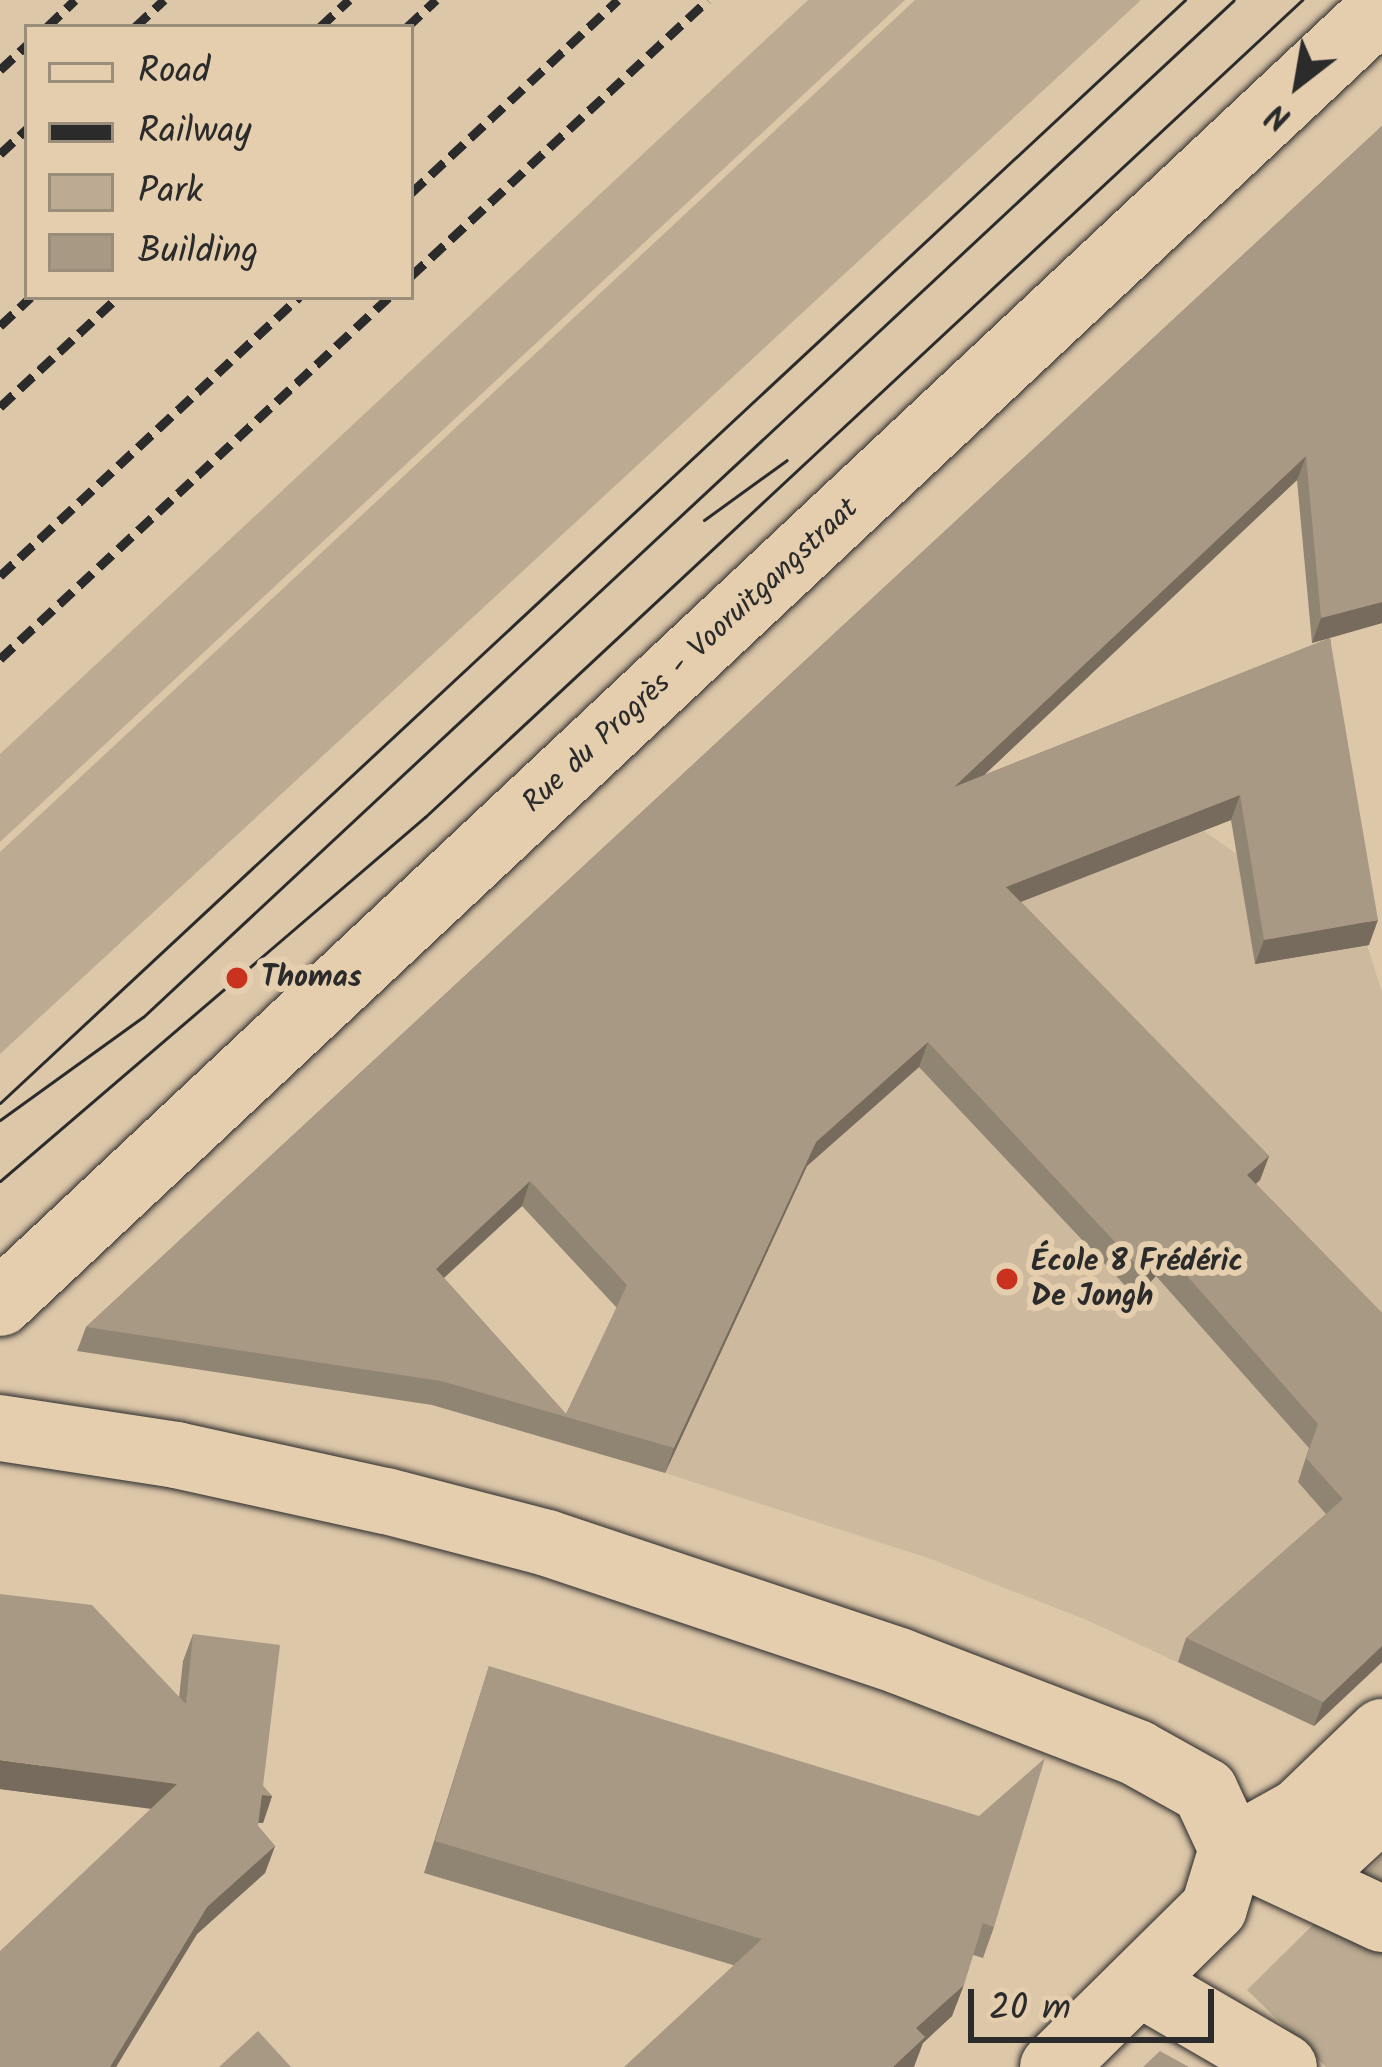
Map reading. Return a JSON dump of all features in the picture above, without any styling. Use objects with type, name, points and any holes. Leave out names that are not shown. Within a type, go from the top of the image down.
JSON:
[{"type":"street","name":"Rue du Progrès - Vooruitgangstraat","points":[[0,1304],[1382,8]]},
{"type":"street","points":[[0,1428],[176,1455],[386,1501],[728,1602],[1137,1754],[1205,1791],[1232,1849],[1214,1908],[1144,1985],[1053,2067]]},
{"type":"street","points":[[1232,1849],[1300,1811],[1382,1732]]},
{"type":"street","points":[[1305,1878],[1382,1808]]},
{"type":"street","points":[[1232,1849],[1305,1878],[1382,1919]]},
{"type":"street","points":[[1144,1985],[1284,2067]]},
{"type":"shaded area","name":"École 8 Frédéric De Jongh","points":[[1204,831],[1367,945],[1382,992],[1382,1663],[1314,1726],[1089,1621],[931,1559],[557,1438],[717,1099],[827,966]]},
{"type":"green space","points":[[808,0],[905,0],[0,842],[0,754]]},
{"type":"green space","points":[[915,0],[1141,0],[0,1054],[0,852]]},
{"type":"green space","points":[[1382,1857],[1382,2067],[1326,2067],[1247,1990]]},
{"type":"building","points":[[1382,126],[1382,602],[1321,618],[1306,456],[954,787],[1330,638],[1378,920],[1264,940],[1240,795],[1006,887],[1269,1156],[1247,1175],[1382,1313],[1382,1646],[1323,1702],[1186,1638],[1343,1499],[1306,1458],[1318,1424],[1165,1251],[1144,1273],[928,1042],[816,1142],[674,1448],[441,1381],[86,1327]],"holes":[[[530,1181],[627,1285],[566,1414],[436,1269]]]},
{"type":"building","points":[[0,1594],[92,1605],[186,1704],[193,1634],[280,1645],[263,1786],[272,1796],[262,1795],[258,1826],[275,1846],[207,1907],[110,2067],[0,2067],[0,1951],[177,1784],[0,1760]]},
{"type":"building","points":[[489,1666],[979,1816],[1045,1758],[994,1927],[983,1923],[964,1985],[916,2028],[925,2037],[893,2067],[624,2067],[762,1939],[435,1841]]},
{"type":"building","points":[[258,2031],[291,2067],[219,2067]]},
{"type":"building","points":[[1160,2051],[1189,2067],[1143,2067]]},
{"type":"tram line","points":[[0,1103],[1185,0]]},
{"type":"tram line","points":[[0,1120],[143,1017],[1234,0]]},
{"type":"tram line","points":[[0,1181],[425,817],[1302,0]]},
{"type":"tram line","points":[[704,520],[787,460]]},
{"type":"railway","points":[[50,24],[75,0]]},
{"type":"railway","points":[[138,24],[164,0]]},
{"type":"railway","points":[[323,24],[349,0]]},
{"type":"railway","points":[[410,24],[436,0]]},
{"type":"railway","points":[[414,190],[618,0]]},
{"type":"railway","points":[[414,273],[708,0]]},
{"type":"railway","points":[[0,70],[24,48]]},
{"type":"railway","points":[[0,154],[24,132]]},
{"type":"railway","points":[[0,326],[28,300]]},
{"type":"railway","points":[[0,407],[115,300]]},
{"type":"railway","points":[[0,576],[296,300]]},
{"type":"railway","points":[[0,659],[386,300]]},
{"type":"place","name":"Thomas","points":[[237,978]]},
{"type":"place","name":"École 8 Frédéric De Jongh","points":[[1007,1279]]}]
